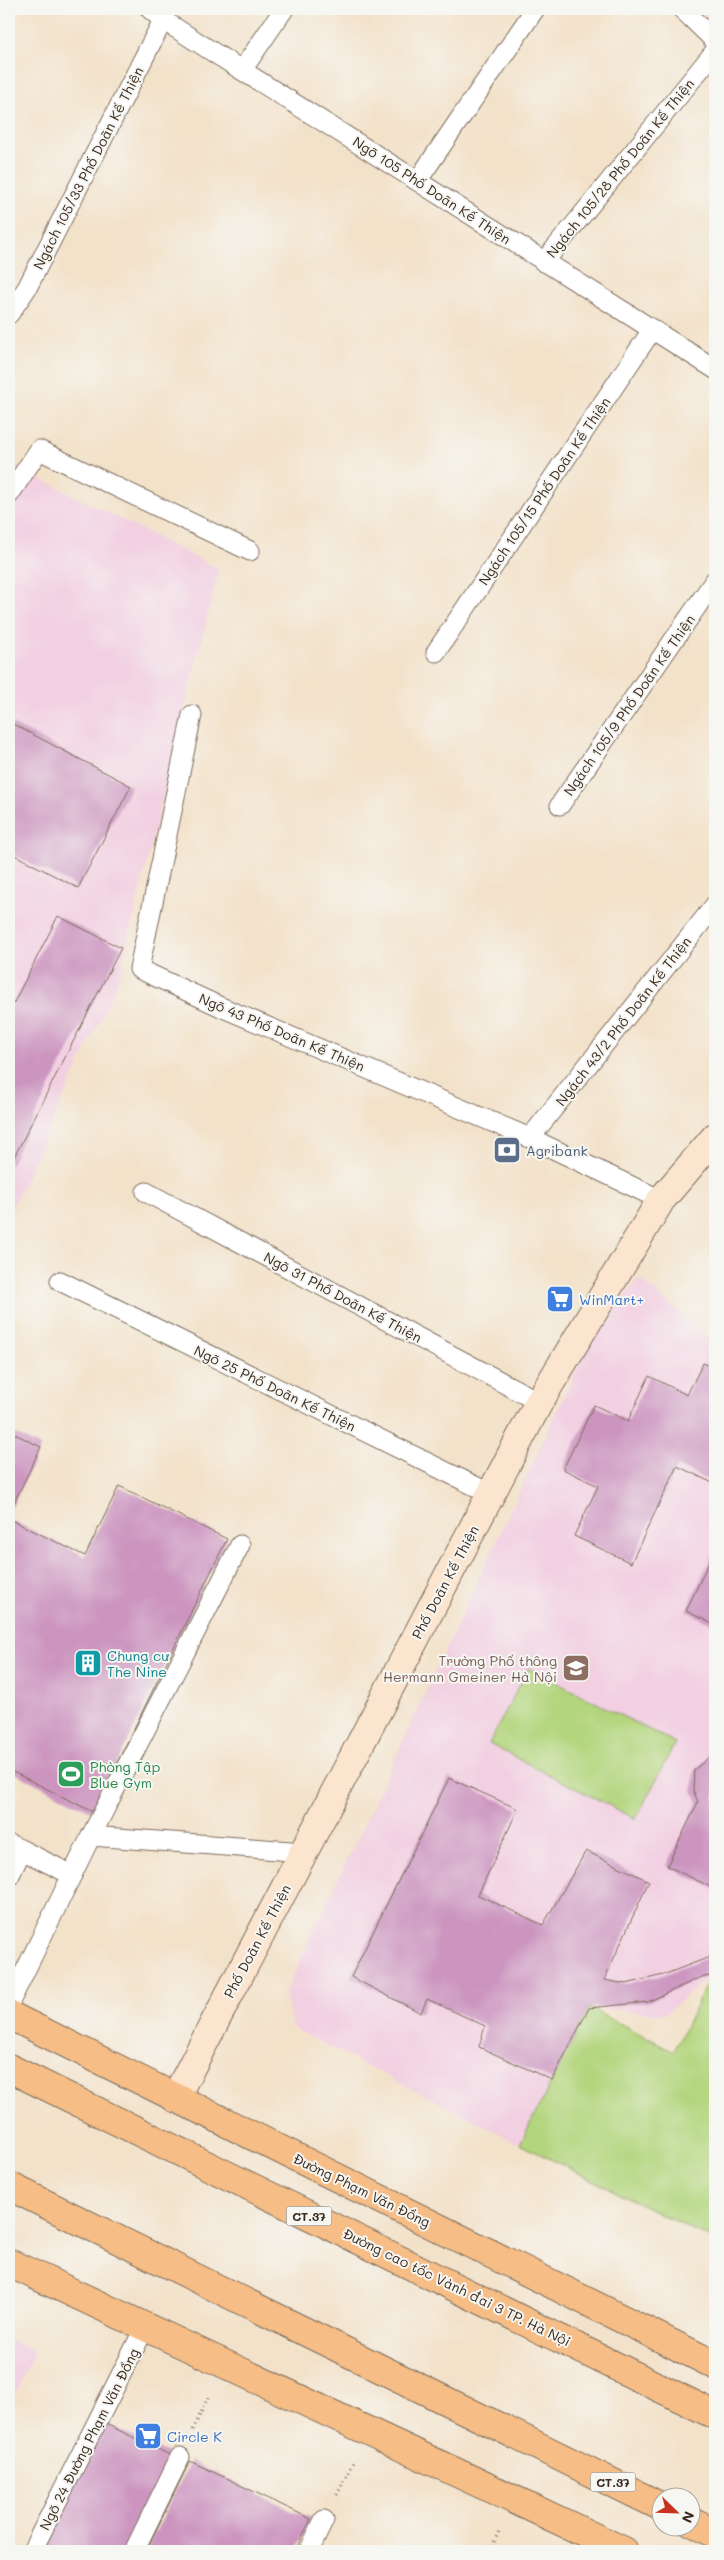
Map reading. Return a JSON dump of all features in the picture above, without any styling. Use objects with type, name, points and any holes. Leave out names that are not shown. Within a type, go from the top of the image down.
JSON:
[{"type":"main road","name":"Đường Phạm Văn Đồng","points":[[9,2016],[715,2365]]},
{"type":"main road","name":"Đường cao tốc Vành đai 3 TP. Hà Nội","points":[[9,2068],[715,2415]]},
{"type":"main road","name":"CT.37","points":[[9,2186],[652,2502]]},
{"type":"main road","points":[[9,2263],[624,2551]]},
{"type":"main road","points":[[702,2527],[715,2534]]},
{"type":"street","name":"Phố Doãn Kế Thiện","points":[[175,2098],[539,1402],[661,1200],[715,1138]]},
{"type":"lane","points":[[242,70],[284,9]]},
{"type":"lane","points":[[418,180],[534,9]]},
{"type":"lane","points":[[682,9],[715,41]]},
{"type":"lane","name":"Ngõ 105 Phố Doãn Kế Thiện","points":[[156,14],[715,369]]},
{"type":"lane","name":"Ngách 105/33 Phố Doãn Kế Thiện","points":[[9,314],[27,288],[156,14]]},
{"type":"lane","name":"Ngách 105/28 Phố Doãn Kế Thiện","points":[[544,262],[715,51]]},
{"type":"lane","name":"Ngách 105/15 Phố Doãn Kế Thiện","points":[[436,652],[652,330]]},
{"type":"lane","points":[[9,495],[39,450],[250,551]]},
{"type":"lane","name":"Ngách 105/9 Phố Doãn Kế Thiện","points":[[560,805],[715,580]]},
{"type":"lane","name":"Ngõ 43 Phố Doãn Kế Thiện","points":[[192,715],[139,969],[221,1007],[530,1138],[661,1200]]},
{"type":"lane","name":"Ngách 43/2 Phố Doãn Kế Thiện","points":[[530,1138],[715,905]]},
{"type":"lane","name":"Ngõ 31 Phố Doãn Kế Thiện","points":[[146,1192],[539,1402]]},
{"type":"lane","name":"Ngõ 25 Phố Doãn Kế Thiện","points":[[60,1281],[491,1494]]},
{"type":"lane","points":[[9,2004],[91,1836],[240,1545]]},
{"type":"lane","points":[[91,1836],[304,1852]]},
{"type":"lane","points":[[9,1877],[15,1847],[72,1875]]},
{"type":"lane","name":"Ngõ 24 Đường Phạm Văn Đồng","points":[[32,2551],[145,2327]]},
{"type":"lane","points":[[134,2551],[180,2456]]},
{"type":"lane","points":[[310,2551],[324,2520]]},
{"type":"path","points":[[190,2435],[224,2365]]},
{"type":"shaded area","points":[[15,466],[219,569],[117,984],[9,1214],[9,475]]},
{"type":"shaded area","name":"Trường Phổ thông Hermann Gmeiner Hà Nội","points":[[639,1278],[715,1344],[715,1978],[710,1976],[665,2014],[589,2008],[520,2144],[293,2028],[285,1993],[589,1343]]},
{"type":"shaded area","points":[[9,2340],[34,2351],[9,2409]]},
{"type":"green space","points":[[528,1668],[675,1743],[636,1819],[489,1744]]},
{"type":"green space","points":[[710,1976],[715,1978],[715,2241],[520,2144],[589,2008],[674,2051]]},
{"type":"building","points":[[9,722],[131,786],[78,888],[9,852]]},
{"type":"building","points":[[58,916],[121,948],[9,1167],[9,1012]]},
{"type":"building","points":[[703,1363],[715,1369],[715,1484],[677,1466],[631,1563],[574,1536],[598,1486],[563,1469],[594,1405],[628,1421],[649,1376],[687,1395]]},
{"type":"building","points":[[9,1431],[41,1447],[9,1513]]},
{"type":"building","name":"Chung cư The Nine","points":[[119,1486],[227,1539],[93,1812],[9,1770],[9,1519],[85,1556]]},
{"type":"building","points":[[715,1549],[715,1625],[686,1611]]},
{"type":"building","points":[[715,1755],[715,1889],[667,1866],[698,1802],[693,1790],[694,1770],[710,1756]]},
{"type":"building","points":[[449,1778],[518,1809],[478,1895],[543,1925],[586,1851],[649,1881],[604,1980],[626,1984],[663,1975],[715,1955],[715,1978],[710,1976],[699,1978],[648,2002],[589,2008],[552,2080],[479,2047],[485,2026],[427,1999],[421,2013],[351,1977]]},
{"type":"building","points":[[102,2422],[170,2455],[124,2551],[40,2551]]},
{"type":"building","points":[[190,2461],[311,2519],[295,2551],[146,2551]]},
{"type":"place","name":"Agribank","points":[[507,1150]]},
{"type":"place","name":"WinMart+","points":[[560,1299]]},
{"type":"place","name":"Chung cư The Nine","points":[[88,1663]]},
{"type":"place","name":"Trường Phổ thông Hermann Gmeiner Hà Nội","points":[[576,1668]]},
{"type":"place","name":"Phòng Tập Blue Gym","points":[[71,1774]]},
{"type":"place","name":"Circle K","points":[[148,2436]]}]
